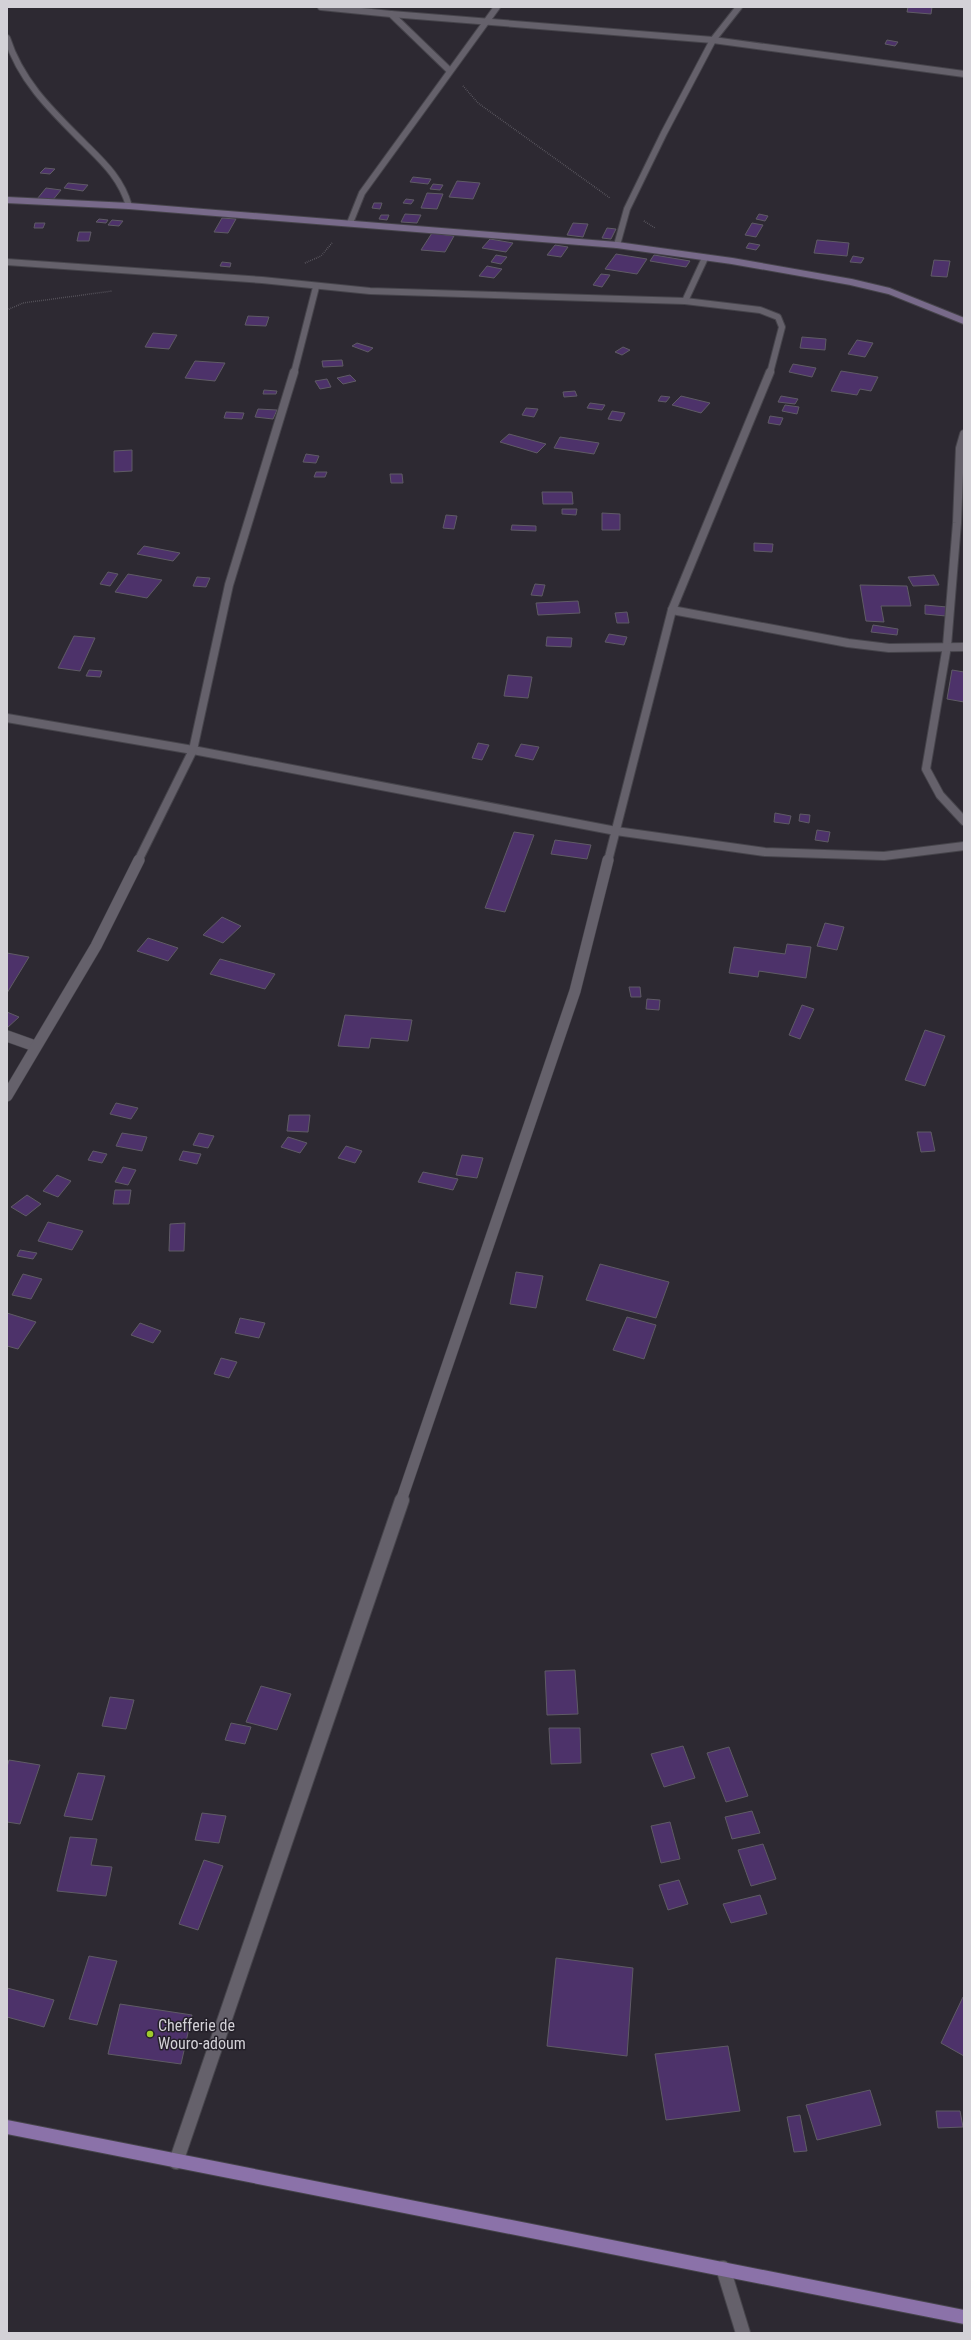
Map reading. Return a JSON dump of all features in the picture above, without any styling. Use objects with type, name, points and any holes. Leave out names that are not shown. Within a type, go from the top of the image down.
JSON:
[{"type":"main road","points":[[7,200],[129,206],[617,245],[851,282],[889,291],[964,321]]},
{"type":"main road","points":[[7,2127],[176,2162],[722,2268],[964,2317]]},
{"type":"street","points":[[321,7],[713,40],[964,74]]},
{"type":"street","points":[[350,223],[362,193],[449,70],[497,7]]},
{"type":"street","points":[[617,245],[627,210],[664,133],[713,40],[739,7]]},
{"type":"street","points":[[391,14],[449,70]]},
{"type":"street","points":[[7,38],[10,51],[25,76],[46,104],[116,174],[125,189],[129,206]]},
{"type":"street","points":[[685,301],[705,258]]},
{"type":"street","points":[[7,262],[262,280],[316,287],[485,296],[685,301],[760,310],[778,318],[782,327],[766,383],[672,610],[575,991],[176,2162]]},
{"type":"street","points":[[7,1096],[35,1046],[96,946],[194,750],[229,585],[291,383],[316,287]]},
{"type":"street","points":[[964,434],[960,448],[957,523],[947,646],[926,769],[940,795],[964,821]]},
{"type":"street","points":[[672,610],[848,643],[889,648],[947,646],[964,647]]},
{"type":"street","points":[[7,718],[194,750],[616,831],[765,852],[884,856],[964,846]]},
{"type":"street","points":[[7,1036],[35,1046]]},
{"type":"street","points":[[722,2268],[743,2333]]},
{"type":"path","points":[[449,70],[478,103],[660,232]]},
{"type":"building","points":[[908,7],[932,7],[931,14],[907,12]]},
{"type":"building","points":[[887,40],[898,42],[895,46],[885,44]]},
{"type":"building","points":[[45,168],[55,169],[50,174],[40,173]]},
{"type":"building","points":[[413,177],[431,179],[428,184],[410,182]]},
{"type":"building","points":[[457,181],[480,183],[473,199],[449,197]]},
{"type":"building","points":[[68,183],[88,185],[83,191],[64,188]]},
{"type":"building","points":[[433,184],[443,185],[440,190],[430,189]]},
{"type":"building","points":[[46,188],[61,190],[52,201],[37,199]]},
{"type":"building","points":[[427,193],[443,194],[437,209],[421,208]]},
{"type":"building","points":[[406,199],[414,200],[411,204],[403,203]]},
{"type":"building","points":[[374,203],[382,203],[380,209],[372,208]]},
{"type":"building","points":[[405,214],[421,215],[417,223],[401,222]]},
{"type":"building","points":[[759,214],[768,216],[765,221],[756,219]]},
{"type":"building","points":[[381,215],[389,215],[387,220],[379,219]]},
{"type":"building","points":[[222,218],[236,219],[228,233],[214,232]]},
{"type":"building","points":[[99,219],[108,220],[106,223],[96,222]]},
{"type":"building","points":[[112,220],[123,221],[119,226],[108,225]]},
{"type":"building","points":[[35,223],[45,223],[43,228],[34,228]]},
{"type":"building","points":[[573,223],[588,224],[583,237],[567,235]]},
{"type":"building","points":[[752,223],[763,225],[756,237],[745,235]]},
{"type":"building","points":[[607,228],[616,229],[611,239],[602,238]]},
{"type":"building","points":[[79,232],[91,232],[89,241],[77,241]]},
{"type":"building","points":[[432,233],[454,236],[445,252],[421,250]]},
{"type":"building","points":[[490,239],[513,243],[506,252],[482,248]]},
{"type":"building","points":[[817,240],[849,243],[847,256],[814,253]]},
{"type":"building","points":[[749,243],[760,245],[756,250],[746,248]]},
{"type":"building","points":[[555,245],[568,247],[561,257],[547,255]]},
{"type":"building","points":[[616,254],[647,259],[637,274],[605,269]]},
{"type":"building","points":[[496,255],[507,257],[501,264],[491,262]]},
{"type":"building","points":[[654,255],[690,261],[686,267],[650,261]]},
{"type":"building","points":[[853,256],[864,258],[861,263],[850,262]]},
{"type":"building","points":[[934,260],[950,261],[947,277],[931,276]]},
{"type":"building","points":[[222,262],[231,263],[230,267],[220,266]]},
{"type":"building","points":[[487,266],[502,269],[494,278],[479,276]]},
{"type":"building","points":[[601,274],[610,275],[602,287],[593,285]]},
{"type":"building","points":[[248,316],[269,317],[266,326],[245,325]]},
{"type":"building","points":[[153,333],[177,335],[169,349],[145,347]]},
{"type":"building","points":[[802,337],[826,339],[825,350],[800,348]]},
{"type":"building","points":[[857,340],[873,343],[865,357],[848,354]]},
{"type":"building","points":[[357,343],[373,348],[368,352],[352,346]]},
{"type":"building","points":[[623,347],[630,350],[622,355],[615,352]]},
{"type":"building","points":[[342,360],[343,366],[323,367],[322,361]]},
{"type":"building","points":[[195,361],[225,363],[215,381],[185,378]]},
{"type":"building","points":[[793,364],[816,368],[812,377],[789,372]]},
{"type":"building","points":[[841,371],[878,377],[871,391],[860,389],[857,395],[831,391]]},
{"type":"building","points":[[350,375],[356,381],[343,384],[337,378]]},
{"type":"building","points":[[327,379],[331,387],[320,389],[315,381]]},
{"type":"building","points":[[264,390],[277,391],[276,394],[263,394]]},
{"type":"building","points":[[575,391],[577,396],[564,397],[563,392]]},
{"type":"building","points":[[661,396],[670,397],[666,402],[658,401]]},
{"type":"building","points":[[681,396],[710,403],[701,413],[672,405]]},
{"type":"building","points":[[781,396],[798,399],[795,404],[778,402]]},
{"type":"building","points":[[590,403],[605,405],[602,410],[587,408]]},
{"type":"building","points":[[785,405],[799,407],[797,414],[782,411]]},
{"type":"building","points":[[526,408],[538,409],[534,417],[522,415]]},
{"type":"building","points":[[258,409],[277,410],[273,419],[255,417]]},
{"type":"building","points":[[612,411],[625,413],[621,421],[608,419]]},
{"type":"building","points":[[226,412],[244,413],[242,419],[224,418]]},
{"type":"building","points":[[770,416],[783,418],[780,425],[768,423]]},
{"type":"building","points":[[509,434],[546,444],[537,453],[500,442]]},
{"type":"building","points":[[560,437],[599,443],[594,454],[554,448]]},
{"type":"building","points":[[132,450],[132,471],[114,472],[114,451]]},
{"type":"building","points":[[306,454],[319,456],[316,463],[303,462]]},
{"type":"building","points":[[316,472],[327,472],[325,477],[314,477]]},
{"type":"building","points":[[390,474],[402,474],[403,483],[391,483]]},
{"type":"building","points":[[542,492],[572,492],[573,504],[543,504]]},
{"type":"building","points":[[562,509],[577,509],[576,515],[562,514]]},
{"type":"building","points":[[602,513],[620,514],[620,530],[602,530]]},
{"type":"building","points":[[446,515],[457,516],[454,529],[443,528]]},
{"type":"building","points":[[512,525],[536,526],[536,531],[511,530]]},
{"type":"building","points":[[754,543],[773,544],[772,552],[754,551]]},
{"type":"building","points":[[144,546],[180,553],[173,561],[137,554]]},
{"type":"building","points":[[108,572],[118,574],[110,586],[100,584]]},
{"type":"building","points":[[128,574],[162,580],[147,598],[115,592]]},
{"type":"building","points":[[934,575],[939,585],[913,586],[908,577]]},
{"type":"building","points":[[197,577],[210,578],[206,587],[193,586]]},
{"type":"building","points":[[535,584],[545,585],[542,596],[531,595]]},
{"type":"building","points":[[860,585],[907,586],[911,606],[881,606],[884,622],[866,621]]},
{"type":"building","points":[[578,601],[580,613],[538,615],[536,603]]},
{"type":"building","points":[[925,605],[947,607],[946,616],[925,614]]},
{"type":"building","points":[[627,612],[629,623],[617,623],[615,613]]},
{"type":"building","points":[[873,625],[898,629],[897,635],[871,632]]},
{"type":"building","points":[[609,634],[627,637],[624,645],[605,642]]},
{"type":"building","points":[[74,636],[95,638],[80,671],[58,668]]},
{"type":"building","points":[[547,637],[572,638],[571,647],[546,646]]},
{"type":"building","points":[[89,670],[102,671],[100,677],[86,676]]},
{"type":"building","points":[[952,670],[964,672],[964,702],[947,699]]},
{"type":"building","points":[[508,675],[532,677],[528,698],[504,696]]},
{"type":"building","points":[[478,743],[489,745],[482,760],[472,758]]},
{"type":"building","points":[[521,744],[539,747],[533,760],[515,756]]},
{"type":"building","points":[[775,813],[791,816],[789,824],[774,822]]},
{"type":"building","points":[[800,814],[810,815],[809,823],[799,821]]},
{"type":"building","points":[[817,830],[830,832],[828,842],[815,840]]},
{"type":"building","points":[[514,832],[534,835],[505,912],[485,908]]},
{"type":"building","points":[[555,840],[591,845],[587,859],[551,854]]},
{"type":"building","points":[[222,917],[241,926],[223,943],[203,935]]},
{"type":"building","points":[[825,923],[844,927],[837,950],[817,946]]},
{"type":"building","points":[[148,938],[178,948],[168,961],[137,951]]},
{"type":"building","points":[[787,944],[811,947],[806,978],[759,971],[758,977],[729,973],[734,947],[785,954]]},
{"type":"building","points":[[7,953],[29,957],[7,993]]},
{"type":"building","points":[[220,959],[275,974],[265,989],[210,974]]},
{"type":"building","points":[[629,987],[640,987],[641,997],[631,997]]},
{"type":"building","points":[[647,999],[660,1000],[659,1010],[646,1009]]},
{"type":"building","points":[[802,1005],[814,1009],[800,1039],[789,1035]]},
{"type":"building","points":[[7,1012],[19,1017],[7,1028]]},
{"type":"building","points":[[345,1015],[412,1020],[408,1041],[371,1038],[369,1048],[338,1046]]},
{"type":"building","points":[[925,1030],[945,1036],[925,1086],[905,1080]]},
{"type":"building","points":[[116,1103],[138,1108],[131,1119],[110,1114]]},
{"type":"building","points":[[289,1115],[310,1115],[308,1132],[287,1131]]},
{"type":"building","points":[[917,1132],[931,1132],[935,1151],[921,1152]]},
{"type":"building","points":[[122,1133],[147,1137],[142,1151],[116,1146]]},
{"type":"building","points":[[199,1133],[214,1136],[208,1148],[193,1145]]},
{"type":"building","points":[[288,1137],[307,1143],[300,1153],[281,1147]]},
{"type":"building","points":[[346,1146],[362,1151],[355,1163],[338,1158]]},
{"type":"building","points":[[93,1151],[107,1154],[102,1163],[88,1160]]},
{"type":"building","points":[[183,1151],[201,1154],[197,1164],[179,1160]]},
{"type":"building","points":[[462,1155],[483,1158],[477,1178],[456,1175]]},
{"type":"building","points":[[123,1167],[136,1170],[128,1185],[115,1182]]},
{"type":"building","points":[[423,1172],[458,1179],[453,1190],[418,1182]]},
{"type":"building","points":[[57,1175],[71,1181],[58,1197],[43,1191]]},
{"type":"building","points":[[115,1190],[131,1190],[129,1204],[113,1204]]},
{"type":"building","points":[[27,1195],[41,1204],[26,1216],[11,1207]]},
{"type":"building","points":[[48,1222],[83,1231],[72,1250],[38,1241]]},
{"type":"building","points":[[185,1223],[184,1251],[169,1251],[170,1224]]},
{"type":"building","points":[[20,1250],[37,1253],[33,1259],[17,1256]]},
{"type":"building","points":[[600,1264],[669,1282],[656,1318],[586,1300]]},
{"type":"building","points":[[516,1272],[543,1276],[536,1308],[510,1304]]},
{"type":"building","points":[[23,1274],[42,1279],[31,1299],[12,1295]]},
{"type":"building","points":[[7,1313],[36,1322],[18,1349],[7,1346]]},
{"type":"building","points":[[627,1317],[656,1325],[644,1359],[613,1350]]},
{"type":"building","points":[[240,1318],[265,1323],[259,1338],[235,1333]]},
{"type":"building","points":[[140,1323],[161,1331],[153,1343],[131,1335]]},
{"type":"building","points":[[221,1358],[237,1362],[229,1378],[214,1374]]},
{"type":"building","points":[[575,1670],[578,1714],[547,1715],[545,1671]]},
{"type":"building","points":[[261,1686],[291,1694],[277,1730],[246,1722]]},
{"type":"building","points":[[110,1697],[134,1700],[126,1729],[102,1726]]},
{"type":"building","points":[[231,1723],[251,1727],[245,1744],[225,1740]]},
{"type":"building","points":[[549,1728],[580,1728],[581,1763],[551,1764]]},
{"type":"building","points":[[683,1746],[695,1778],[664,1787],[651,1754]]},
{"type":"building","points":[[729,1747],[748,1796],[726,1802],[707,1753]]},
{"type":"building","points":[[9,1760],[40,1765],[20,1824],[7,1822],[7,1767]]},
{"type":"building","points":[[78,1773],[105,1776],[92,1820],[64,1816]]},
{"type":"building","points":[[752,1811],[760,1833],[732,1839],[725,1817]]},
{"type":"building","points":[[202,1813],[226,1816],[219,1843],[195,1840]]},
{"type":"building","points":[[670,1822],[680,1859],[661,1863],[651,1826]]},
{"type":"building","points":[[70,1837],[97,1839],[91,1865],[112,1867],[106,1896],[57,1891]]},
{"type":"building","points":[[763,1844],[776,1879],[751,1886],[738,1850]]},
{"type":"building","points":[[204,1860],[223,1866],[198,1930],[179,1924]]},
{"type":"building","points":[[679,1880],[688,1904],[668,1910],[659,1885]]},
{"type":"building","points":[[760,1895],[767,1914],[731,1923],[723,1904]]},
{"type":"building","points":[[89,1956],[117,1961],[97,2025],[69,2019]]},
{"type":"building","points":[[556,1958],[633,1968],[627,2056],[547,2046]]},
{"type":"building","points":[[7,1988],[54,2000],[44,2027],[7,2017]]},
{"type":"building","points":[[964,1997],[964,2056],[941,2043]]},
{"type":"building","name":"Chefferie de Wouro-adoum","points":[[120,2004],[192,2015],[181,2064],[108,2054]]},
{"type":"building","points":[[728,2046],[740,2111],[666,2120],[655,2054]]},
{"type":"building","points":[[870,2090],[881,2125],[817,2140],[806,2105]]},
{"type":"building","points":[[936,2111],[960,2111],[963,2127],[938,2128]]},
{"type":"building","points":[[800,2115],[807,2151],[794,2152],[787,2117]]},
{"type":"place","name":"Chefferie de Wouro-adoum","points":[[150,2034]]}]
